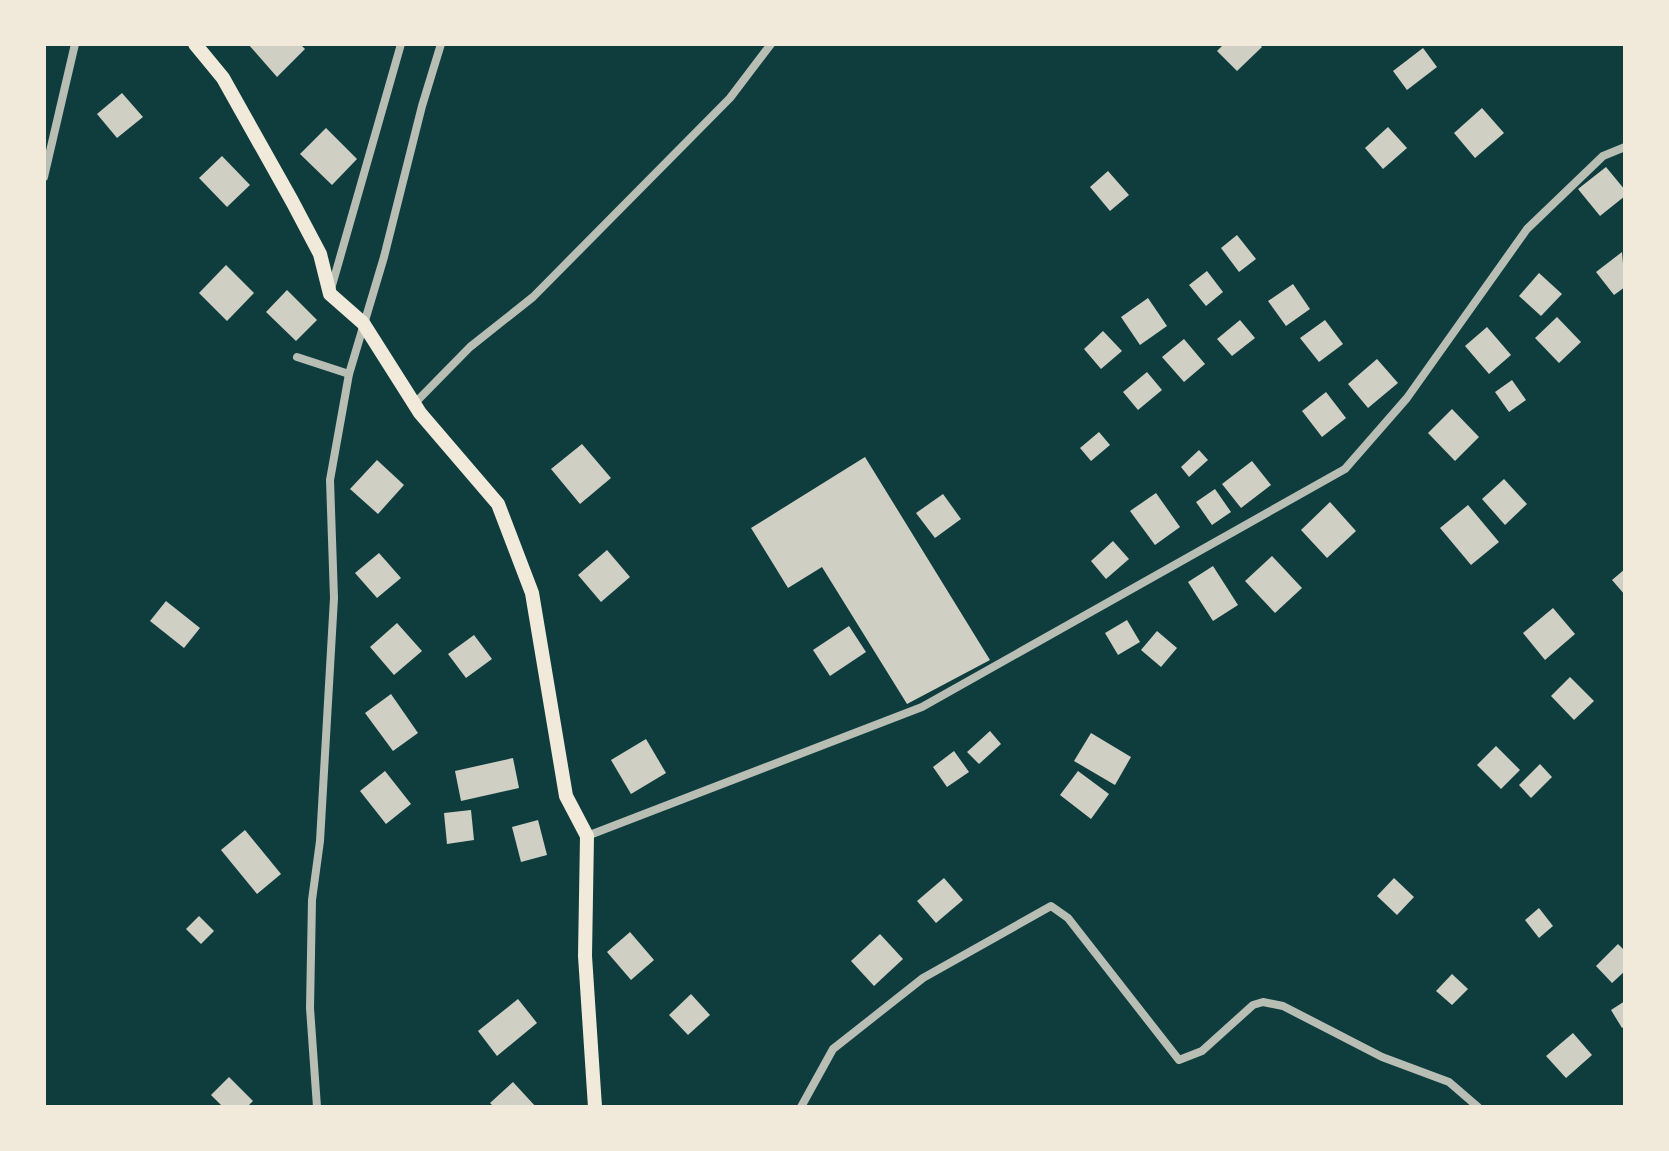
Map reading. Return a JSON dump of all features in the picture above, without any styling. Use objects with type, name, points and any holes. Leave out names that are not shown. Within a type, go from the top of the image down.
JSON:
[{"type":"main road","points":[[195,44],[223,78],[292,201],[320,254],[330,294],[361,321],[414,404],[498,504],[532,593],[566,796],[587,836],[585,956],[595,1107]]},
{"type":"street","points":[[44,177],[75,44]]},
{"type":"street","points":[[330,294],[401,44]]},
{"type":"street","points":[[317,1107],[310,1008],[312,900],[320,841],[334,598],[330,480],[361,321],[441,44]]},
{"type":"street","points":[[414,404],[470,347],[533,297],[730,98],[771,44]]},
{"type":"street","points":[[587,836],[922,707],[1345,469],[1407,398],[1527,229],[1603,156],[1625,147]]},
{"type":"street","points":[[297,357],[349,374]]},
{"type":"street","points":[[801,1107],[833,1049],[923,978],[1051,906],[1068,918],[1179,1060],[1202,1051],[1253,1005],[1263,1002],[1283,1006],[1382,1057],[1449,1082],[1478,1107]]},
{"type":"building","points":[[248,44],[300,44],[305,49],[277,77]]},
{"type":"building","points":[[1224,44],[1259,44],[1262,47],[1237,71],[1217,51]]},
{"type":"building","points":[[1423,48],[1437,67],[1407,90],[1393,71]]},
{"type":"building","points":[[122,93],[143,117],[117,138],[97,114]]},
{"type":"building","points":[[1482,108],[1504,133],[1475,158],[1454,133]]},
{"type":"building","points":[[1388,127],[1407,148],[1383,169],[1365,148]]},
{"type":"building","points":[[326,128],[357,159],[332,185],[300,154]]},
{"type":"building","points":[[222,156],[250,185],[227,207],[199,178]]},
{"type":"building","points":[[1606,167],[1625,190],[1625,196],[1600,216],[1578,189]]},
{"type":"building","points":[[1108,171],[1129,195],[1110,211],[1090,187]]},
{"type":"building","points":[[1237,235],[1256,259],[1239,272],[1221,248]]},
{"type":"building","points":[[1622,252],[1625,287],[1614,295],[1596,272]]},
{"type":"building","points":[[226,265],[254,293],[227,321],[199,293]]},
{"type":"building","points":[[1207,271],[1223,292],[1206,306],[1189,285]]},
{"type":"building","points":[[1539,273],[1562,294],[1541,316],[1519,296]]},
{"type":"building","points":[[1293,284],[1310,309],[1286,326],[1268,301]]},
{"type":"building","points":[[287,290],[317,320],[296,341],[266,312]]},
{"type":"building","points":[[1148,298],[1167,326],[1140,345],[1121,317]]},
{"type":"building","points":[[1557,317],[1581,342],[1559,363],[1535,338]]},
{"type":"building","points":[[1240,320],[1255,338],[1232,356],[1217,339]]},
{"type":"building","points":[[1325,320],[1343,344],[1319,362],[1300,338]]},
{"type":"building","points":[[1487,327],[1511,355],[1489,374],[1465,346]]},
{"type":"building","points":[[1103,331],[1122,351],[1101,369],[1084,349]]},
{"type":"building","points":[[1184,339],[1205,364],[1184,382],[1162,357]]},
{"type":"building","points":[[1377,359],[1398,383],[1368,408],[1348,384]]},
{"type":"building","points":[[1147,372],[1162,390],[1138,410],[1123,392]]},
{"type":"building","points":[[1512,380],[1526,400],[1509,412],[1495,392]]},
{"type":"building","points":[[1326,392],[1346,418],[1322,437],[1302,411]]},
{"type":"building","points":[[1452,409],[1479,437],[1455,461],[1428,433]]},
{"type":"building","points":[[1099,432],[1110,445],[1091,461],[1080,448]]},
{"type":"building","points":[[582,444],[611,478],[580,504],[551,469]]},
{"type":"building","points":[[1199,450],[1208,460],[1189,477],[1181,467]]},
{"type":"building","points":[[865,457],[990,660],[907,704],[822,567],[788,588],[751,528]]},
{"type":"building","points":[[377,460],[404,485],[378,514],[350,489]]},
{"type":"building","points":[[1252,461],[1271,485],[1241,508],[1222,484]]},
{"type":"building","points":[[1504,479],[1527,504],[1505,525],[1482,499]]},
{"type":"building","points":[[1215,489],[1231,512],[1212,525],[1196,502]]},
{"type":"building","points":[[1156,493],[1180,527],[1155,545],[1130,511]]},
{"type":"building","points":[[943,494],[961,519],[935,538],[916,513]]},
{"type":"building","points":[[1330,502],[1356,531],[1327,558],[1301,530]]},
{"type":"building","points":[[1468,505],[1499,542],[1471,565],[1440,528]]},
{"type":"building","points":[[1113,541],[1129,559],[1106,579],[1091,561]]},
{"type":"building","points":[[607,550],[630,577],[601,602],[578,575]]},
{"type":"building","points":[[379,553],[401,578],[377,598],[355,573]]},
{"type":"building","points":[[1272,556],[1302,588],[1275,613],[1245,581]]},
{"type":"building","points":[[1213,566],[1238,605],[1213,621],[1188,582]]},
{"type":"building","points":[[1625,569],[1625,595],[1612,580]]},
{"type":"building","points":[[166,601],[200,628],[184,648],[150,621]]},
{"type":"building","points":[[1553,608],[1575,634],[1545,660],[1523,633]]},
{"type":"building","points":[[1127,620],[1140,642],[1118,655],[1105,633]]},
{"type":"building","points":[[397,623],[422,651],[394,675],[370,647]]},
{"type":"building","points":[[849,626],[866,652],[830,676],[813,650]]},
{"type":"building","points":[[1157,631],[1177,648],[1161,667],[1141,650]]},
{"type":"building","points":[[474,635],[492,659],[466,678],[448,654]]},
{"type":"building","points":[[1570,677],[1594,701],[1574,720],[1551,696]]},
{"type":"building","points":[[391,694],[418,733],[393,751],[365,713]]},
{"type":"building","points":[[990,731],[1001,744],[979,764],[967,752]]},
{"type":"building","points":[[1091,733],[1131,757],[1115,785],[1074,761]]},
{"type":"building","points":[[646,739],[666,773],[631,794],[611,760]]},
{"type":"building","points":[[1496,746],[1520,770],[1501,789],[1477,765]]},
{"type":"building","points":[[954,751],[969,772],[947,787],[933,767]]},
{"type":"building","points":[[513,758],[519,788],[461,801],[455,771]]},
{"type":"building","points":[[1540,764],[1552,777],[1531,798],[1519,785]]},
{"type":"building","points":[[385,771],[411,804],[386,824],[360,791]]},
{"type":"building","points":[[1078,771],[1109,794],[1091,819],[1060,795]]},
{"type":"building","points":[[471,810],[474,840],[447,844],[444,813]]},
{"type":"building","points":[[538,820],[547,855],[521,862],[512,827]]},
{"type":"building","points":[[245,830],[281,874],[257,894],[221,850]]},
{"type":"building","points":[[944,878],[963,900],[936,923],[917,901]]},
{"type":"building","points":[[1394,878],[1414,897],[1397,915],[1377,896]]},
{"type":"building","points":[[1539,908],[1553,926],[1539,938],[1525,920]]},
{"type":"building","points":[[199,916],[214,931],[201,944],[186,929]]},
{"type":"building","points":[[630,932],[654,960],[631,980],[607,952]]},
{"type":"building","points":[[880,934],[903,959],[874,986],[851,961]]},
{"type":"building","points":[[1618,944],[1625,951],[1625,971],[1612,983],[1596,966]]},
{"type":"building","points":[[1452,974],[1468,989],[1452,1005],[1436,991]]},
{"type":"building","points":[[691,994],[710,1015],[688,1035],[669,1015]]},
{"type":"building","points":[[518,999],[537,1023],[497,1056],[478,1031]]},
{"type":"building","points":[[1625,1001],[1625,1026],[1622,1028],[1611,1010]]},
{"type":"building","points":[[1573,1033],[1592,1055],[1566,1078],[1546,1056]]},
{"type":"building","points":[[229,1077],[253,1101],[247,1107],[223,1107],[211,1095]]},
{"type":"building","points":[[513,1082],[536,1107],[494,1107],[490,1103]]}]
